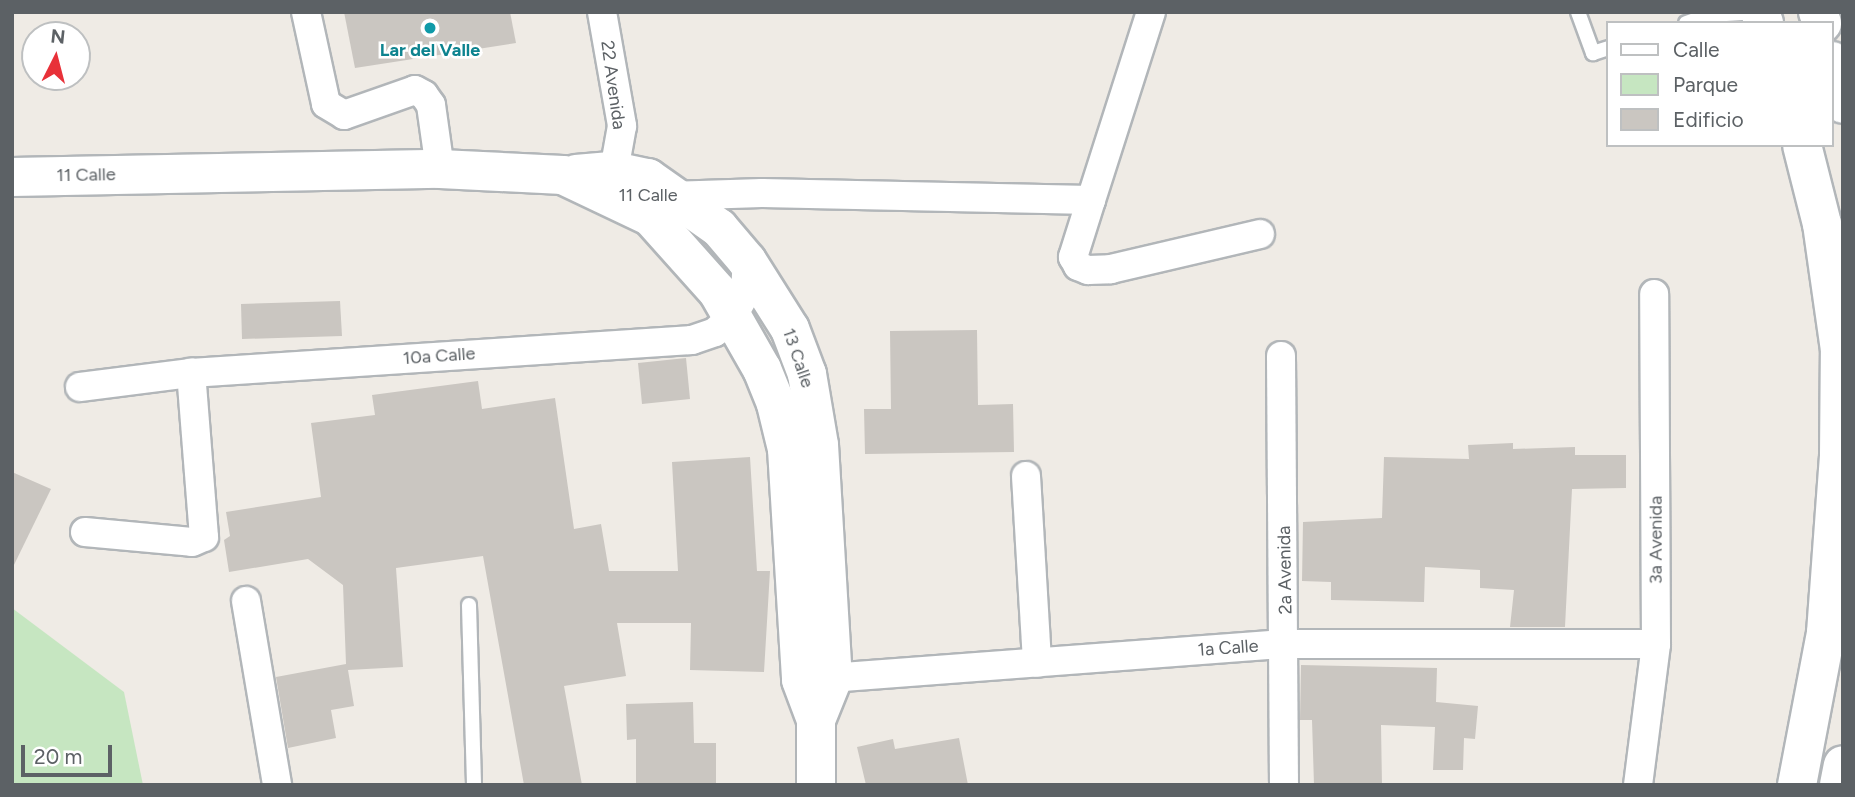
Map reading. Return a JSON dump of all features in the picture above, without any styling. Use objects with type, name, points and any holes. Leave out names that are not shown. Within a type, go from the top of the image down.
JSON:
[{"type":"street","points":[[306,12],[326,104],[344,115],[415,90],[424,95],[435,125],[440,169]]},
{"type":"street","name":"22 Avenida","points":[[602,12],[622,126],[616,185]]},
{"type":"street","points":[[1151,12],[1073,257],[1088,270],[1111,269],[1260,234]]},
{"type":"street","points":[[1834,69],[1843,104]]},
{"type":"street","points":[[1797,785],[1826,633],[1839,455],[1840,350],[1822,224],[1803,147]]},
{"type":"street","name":"11 Calle","points":[[12,177],[440,169],[563,175],[616,185]]},
{"type":"street","name":"13 Calle","points":[[616,185],[648,178],[719,228],[747,261],[790,330],[807,374],[819,445],[816,785]]},
{"type":"street","name":"13 Calle","points":[[616,185],[677,243],[733,316],[771,393],[787,449],[817,679]]},
{"type":"street","name":"11 Calle","points":[[674,195],[1091,200]]},
{"type":"street","points":[[733,316],[745,294],[747,261]]},
{"type":"street","name":"3a Avenida","points":[[1638,785],[1656,644],[1654,294]]},
{"type":"street","name":"10a Calle","points":[[80,387],[191,373],[692,340],[715,332],[733,316]]},
{"type":"street","name":"2a Avenida","points":[[1282,356],[1287,644],[1284,785]]},
{"type":"street","points":[[85,533],[192,542],[204,537],[191,373]]},
{"type":"street","points":[[1026,476],[1037,663]]},
{"type":"street","points":[[246,601],[277,785]]},
{"type":"street","name":"1a Calle","points":[[817,679],[1287,644],[1656,644]]},
{"type":"street","points":[[1839,785],[1843,765]]},
{"type":"lane","points":[[1578,12],[1593,53],[1606,49]]},
{"type":"lane","points":[[1691,21],[1709,14],[1760,12]]},
{"type":"lane","points":[[469,605],[474,785]]},
{"type":"green space","points":[[12,608],[124,692],[143,785],[12,785]]},
{"type":"building","name":"Lar del Valle","points":[[344,12],[510,12],[516,43],[355,68]]},
{"type":"building","points":[[340,301],[342,336],[242,339],[241,304]]},
{"type":"building","points":[[977,330],[978,405],[1013,404],[1014,452],[865,454],[864,409],[891,409],[890,331]]},
{"type":"building","points":[[686,358],[690,399],[642,404],[638,363]]},
{"type":"building","points":[[478,381],[482,409],[555,398],[574,529],[601,524],[609,571],[678,571],[672,462],[750,457],[757,571],[770,571],[764,672],[690,670],[691,623],[617,623],[626,676],[564,686],[582,785],[524,785],[483,556],[396,568],[403,667],[348,670],[354,706],[331,710],[336,738],[288,748],[276,677],[346,664],[343,585],[308,559],[229,572],[224,540],[230,536],[226,512],[321,497],[311,423],[375,415],[372,395]]},
{"type":"building","points":[[1513,443],[1513,449],[1575,447],[1575,455],[1626,455],[1626,488],[1572,489],[1565,627],[1510,627],[1514,590],[1480,588],[1480,570],[1425,567],[1424,602],[1331,600],[1331,582],[1302,581],[1303,522],[1382,518],[1384,457],[1469,459],[1468,445]]},
{"type":"building","points":[[12,472],[51,489],[12,569]]},
{"type":"building","points":[[1301,665],[1437,668],[1436,702],[1478,706],[1475,739],[1464,738],[1463,770],[1433,770],[1435,727],[1381,725],[1382,785],[1314,785],[1312,720],[1300,720]]},
{"type":"building","points":[[693,702],[694,743],[716,743],[716,785],[636,785],[636,739],[627,740],[626,704]]},
{"type":"building","points":[[959,738],[968,785],[866,785],[857,747],[893,739],[895,749]]},
{"type":"place","name":"Lar del Valle","points":[[430,28]]}]
